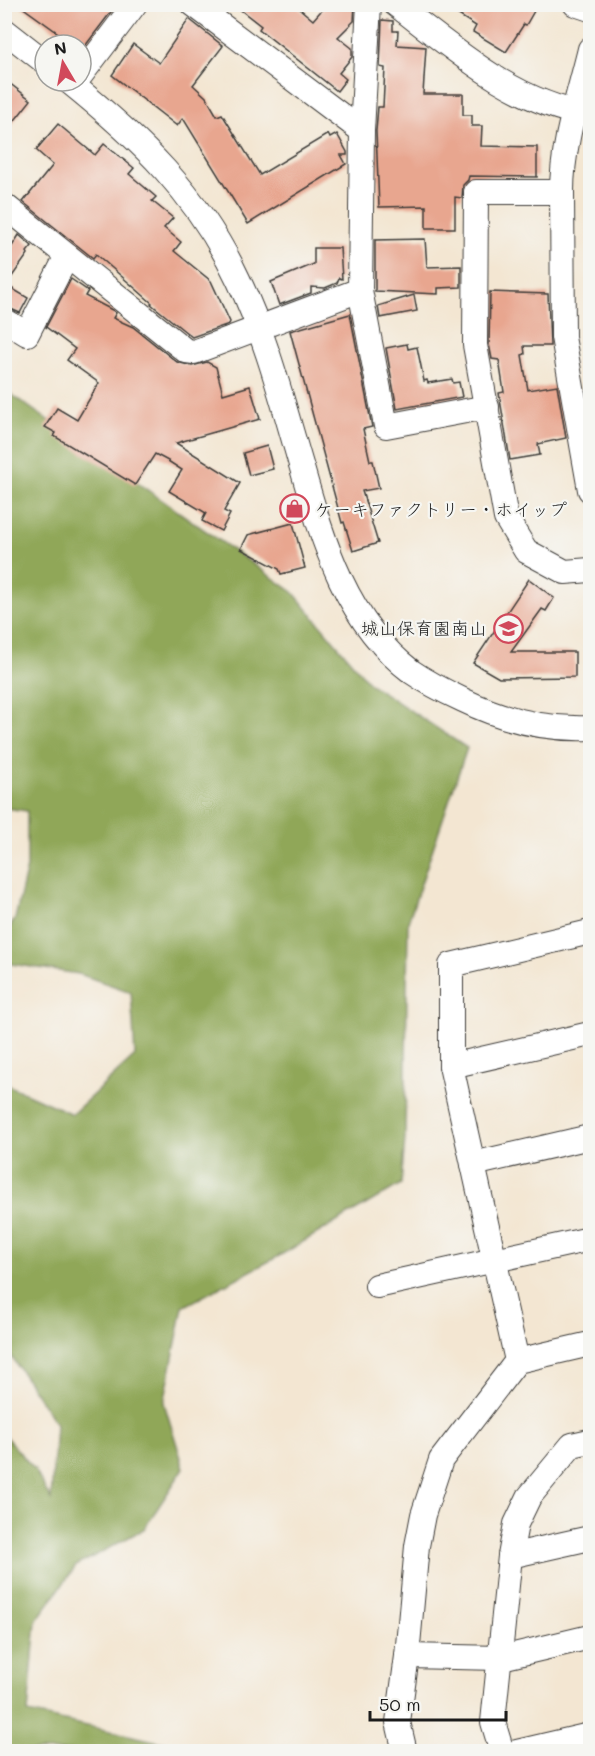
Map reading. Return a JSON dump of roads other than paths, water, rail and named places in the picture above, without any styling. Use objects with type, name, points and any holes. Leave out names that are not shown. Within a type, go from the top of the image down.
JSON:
[{"type":"street","points":[[93,57],[135,4]]},
{"type":"street","points":[[193,4],[362,131]]},
{"type":"street","points":[[369,4],[362,131],[360,290],[386,426],[487,406]]},
{"type":"street","points":[[395,4],[474,63],[525,95],[583,114]]},
{"type":"street","points":[[576,4],[591,9]]},
{"type":"street","points":[[4,30],[33,53]]},
{"type":"street","points":[[591,49],[583,114],[562,169],[563,337],[591,490]]},
{"type":"street","points":[[89,93],[145,147],[183,190],[231,263],[267,348],[320,532],[335,570],[354,606],[387,649],[412,671],[440,689],[490,713],[536,725],[574,729],[591,728]]},
{"type":"street","points":[[562,192],[476,192],[475,345],[506,518],[526,552],[565,572],[591,570]]},
{"type":"street","points":[[4,205],[186,351],[194,352],[360,290]]},
{"type":"street","points":[[4,320],[27,334],[67,256]]},
{"type":"street","points":[[517,1361],[451,1065],[451,965],[591,932]]},
{"type":"street","points":[[451,1065],[591,1034]]},
{"type":"street","points":[[473,1164],[591,1137]]},
{"type":"street","points":[[377,1286],[591,1239]]},
{"type":"street","points":[[405,1752],[399,1722],[417,1546],[423,1515],[441,1460],[517,1361],[591,1344]]},
{"type":"street","points":[[502,1752],[493,1722],[510,1556],[516,1524],[529,1497],[572,1445],[591,1441]]},
{"type":"street","points":[[510,1556],[591,1538]]},
{"type":"street","points":[[407,1656],[501,1658],[591,1637]]},
{"type":"street","points":[[517,1752],[591,1735]]},
{"type":"place","name":"ケーキファクトリー・ホイップ","points":[[294,509]]},
{"type":"place","name":"城山保育園南山","points":[[508,628]]}]
